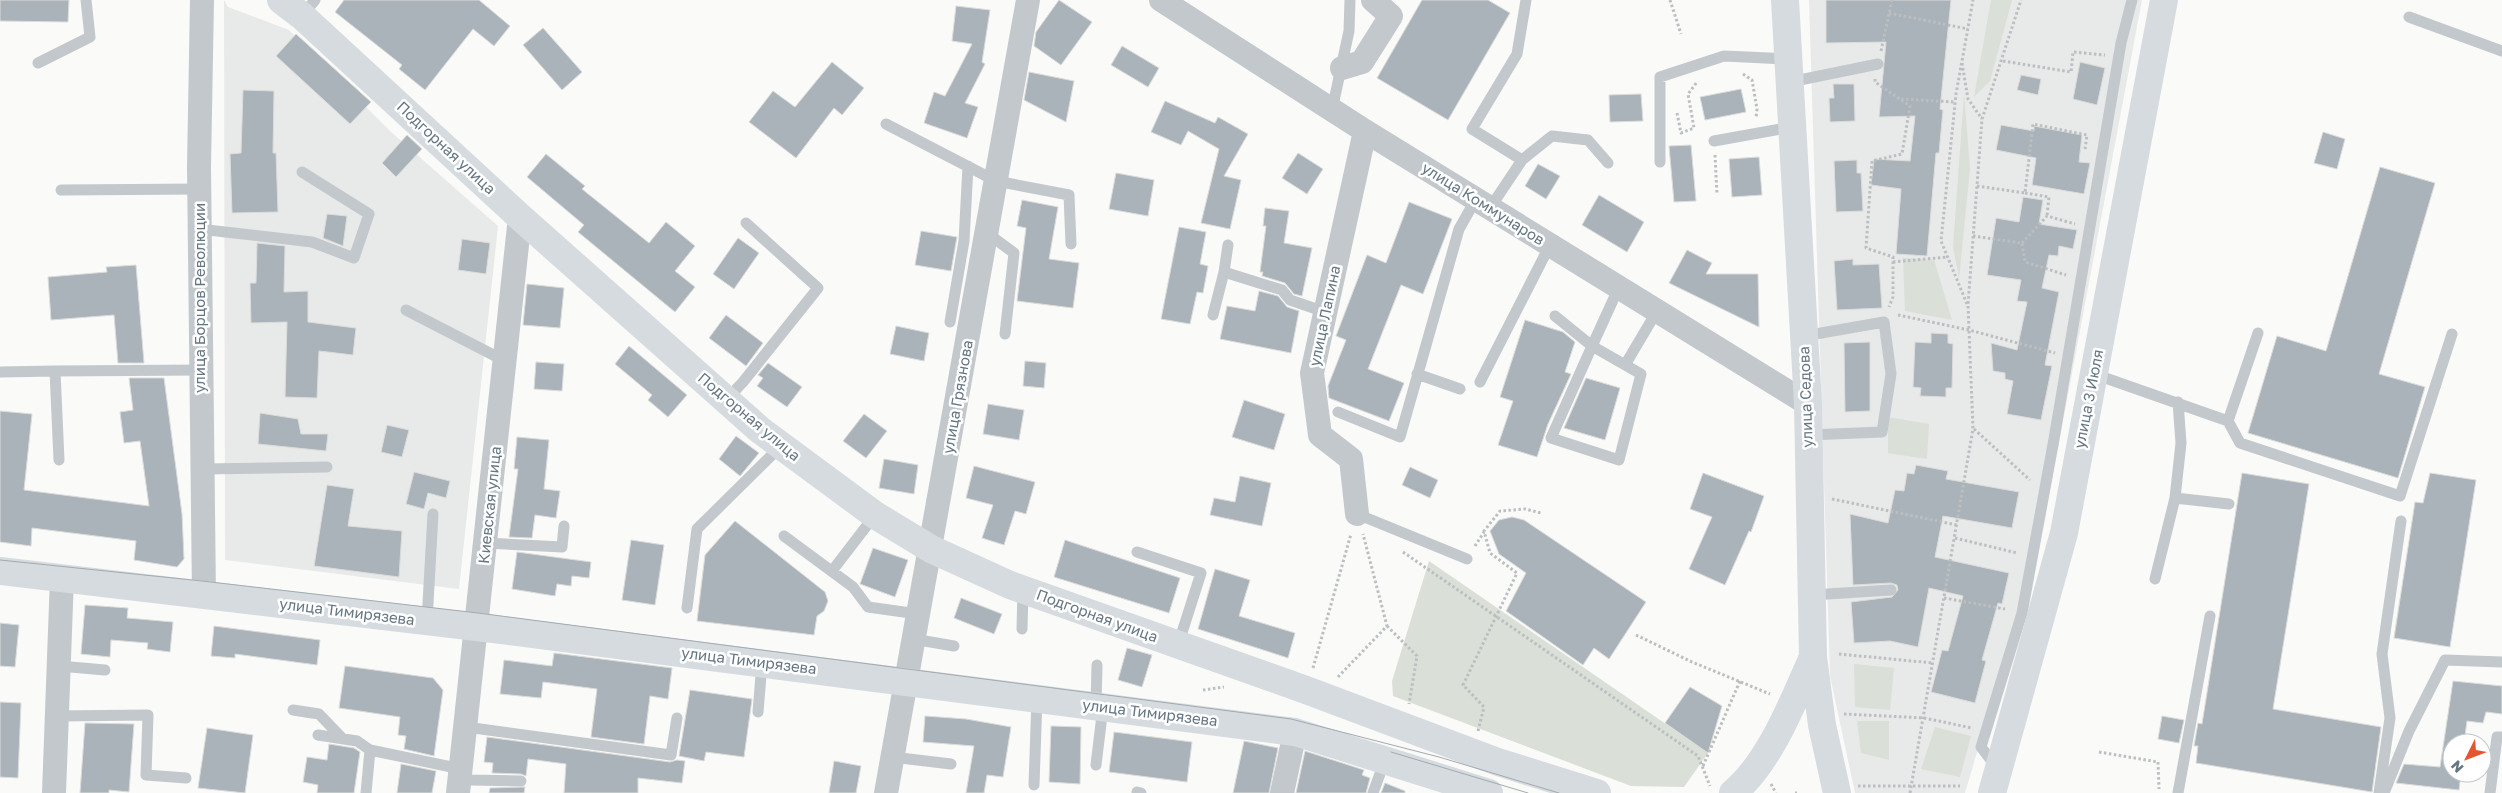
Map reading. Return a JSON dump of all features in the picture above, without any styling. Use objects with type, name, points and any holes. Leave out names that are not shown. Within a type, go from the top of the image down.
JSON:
[{"type":"street","name":"улица Борцов Революции","points":[[202,0],[199,189],[204,596]]},
{"type":"street","name":"улица Грязнова","points":[[886,793],[1028,0]]},
{"type":"street","name":"улица Коммунаров","points":[[1161,0],[1365,131],[1808,404]]},
{"type":"street","points":[[1342,68],[1362,62],[1390,16],[1373,0]]},
{"type":"street","name":"улица Седова","points":[[1785,0],[1808,404],[1812,595],[1826,655],[1822,725],[1847,789]]},
{"type":"street","name":"улица 3 Июля","points":[[1995,781],[2064,532],[2164,0]]},
{"type":"street","name":"Подгорная улица","points":[[300,5],[520,217],[726,400],[781,446],[875,515],[931,549],[1023,590],[1306,690]]},
{"type":"street","name":"улица Лапина","points":[[1357,514],[1351,459],[1320,435],[1312,373],[1365,131]]},
{"type":"street","name":"Киевская улица","points":[[460,780],[520,217]]},
{"type":"street","name":"улица Тимирязева","points":[[0,572],[62,577],[204,596],[477,627],[1295,732],[1489,793]]},
{"type":"street","points":[[54,793],[62,577]]},
{"type":"street","points":[[1723,792],[1746,780],[1826,655]]},
{"type":"street","points":[[1306,690],[1498,762],[1597,793]]},
{"type":"street","points":[[1282,793],[1295,732]]},
{"type":"lane","points":[[38,63],[90,37],[86,0]]},
{"type":"lane","points":[[1332,110],[1348,32],[1350,0]]},
{"type":"lane","points":[[1522,160],[1472,129],[1517,54],[1526,0]]},
{"type":"lane","points":[[1995,781],[1981,747],[2022,613],[2120,52],[2132,0]]},
{"type":"lane","points":[[2409,17],[2502,51]]},
{"type":"lane","points":[[1660,162],[1660,77],[1724,56],[1789,70],[1878,64]]},
{"type":"lane","points":[[886,124],[996,181],[1070,195],[1071,244]]},
{"type":"lane","points":[[1714,141],[1792,128]]},
{"type":"lane","points":[[1338,412],[1400,436],[1459,229],[1522,160],[1552,136],[1588,140],[1608,163]]},
{"type":"lane","points":[[950,322],[964,241],[968,166]]},
{"type":"lane","points":[[200,229],[312,242],[354,258],[368,214],[302,172]]},
{"type":"lane","points":[[61,190],[199,189]]},
{"type":"lane","points":[[726,400],[743,382],[818,288],[746,223]]},
{"type":"lane","points":[[987,233],[1014,253],[1005,334]]},
{"type":"lane","points":[[1213,315],[1224,272],[1228,245]]},
{"type":"lane","points":[[1480,382],[1550,245]]},
{"type":"lane","points":[[1224,272],[1282,290],[1290,300],[1325,312]]},
{"type":"lane","points":[[1555,316],[1592,346],[1641,374],[1619,460],[1551,438],[1592,346],[1619,287]]},
{"type":"lane","points":[[406,310],[505,361]]},
{"type":"lane","points":[[1625,365],[1657,311]]},
{"type":"lane","points":[[1804,336],[1886,318],[1891,374],[1882,432],[1808,435]]},
{"type":"lane","points":[[2228,421],[2258,333]]},
{"type":"lane","points":[[2094,374],[2228,421],[2240,443],[2400,496],[2452,334]]},
{"type":"lane","points":[[55,370],[59,460]]},
{"type":"lane","points":[[0,372],[200,370]]},
{"type":"lane","points":[[1418,374],[1460,389]]},
{"type":"lane","points":[[2155,578],[2176,498],[2181,442],[2178,402]]},
{"type":"lane","points":[[687,608],[697,529],[781,446]]},
{"type":"lane","points":[[201,470],[327,467]]},
{"type":"lane","points":[[2176,498],[2230,504]]},
{"type":"lane","points":[[427,621],[433,514]]},
{"type":"lane","points":[[1357,514],[1467,559]]},
{"type":"lane","points":[[832,571],[875,515]]},
{"type":"lane","points":[[2379,793],[2390,718],[2382,654],[2401,521]]},
{"type":"lane","points":[[486,544],[562,547],[564,526]]},
{"type":"lane","points":[[784,536],[853,587],[868,607],[918,614]]},
{"type":"lane","points":[[1137,552],[1201,573],[1178,645]]},
{"type":"lane","points":[[1022,629],[1023,590]]},
{"type":"lane","points":[[1812,595],[1891,590]]},
{"type":"lane","points":[[2178,793],[2210,616]]},
{"type":"lane","points":[[913,640],[954,646]]},
{"type":"lane","points":[[2384,793],[2409,730],[2445,660],[2502,662]]},
{"type":"lane","points":[[758,712],[762,663]]},
{"type":"lane","points":[[1096,765],[1099,706],[1098,665]]},
{"type":"lane","points":[[59,666],[105,670]]},
{"type":"lane","points":[[1034,785],[1037,698]]},
{"type":"lane","points":[[293,710],[319,714],[343,739]]},
{"type":"lane","points":[[58,716],[148,715],[146,775],[186,778]]},
{"type":"lane","points":[[466,727],[671,755],[676,718]]},
{"type":"lane","points":[[318,735],[357,741],[370,750],[460,780],[521,781]]},
{"type":"lane","points":[[2490,793],[2497,737],[2502,737]]},
{"type":"lane","points":[[366,793],[370,750]]},
{"type":"lane","points":[[892,757],[951,764]]},
{"type":"lane","points":[[1373,793],[1385,760]]},
{"type":"path","points":[[1670,0],[1681,34]]},
{"type":"path","points":[[1892,0],[1875,82],[1910,106],[1902,154],[1872,161],[1866,248],[1893,257],[1893,297],[1886,318],[1969,330],[2059,355]]},
{"type":"path","points":[[1968,305],[1941,241],[1955,102],[1973,0]]},
{"type":"path","points":[[1910,793],[1973,429],[1968,305],[1982,119],[2022,0]]},
{"type":"path","points":[[1889,13],[1968,29]]},
{"type":"path","points":[[2003,61],[2071,72],[2073,52],[2107,56]]},
{"type":"path","points":[[1962,60],[1968,99],[1982,119]]},
{"type":"path","points":[[1738,69],[1752,80],[1757,109],[1754,134]]},
{"type":"path","points":[[1676,108],[1681,133],[1694,128],[1688,94],[1698,81]]},
{"type":"path","points":[[1900,99],[1955,102]]},
{"type":"path","points":[[2024,193],[2033,124],[2087,135],[2084,156]]},
{"type":"path","points":[[1977,186],[2049,197],[2047,216],[2022,243]]},
{"type":"path","points":[[2047,216],[2083,226]]},
{"type":"path","points":[[1973,236],[2022,243]]},
{"type":"path","points":[[2022,243],[2025,262],[2074,278]]},
{"type":"path","points":[[1893,262],[1948,258]]},
{"type":"path","points":[[1973,429],[2044,492]]},
{"type":"path","points":[[1832,499],[1957,525]]},
{"type":"path","points":[[1475,738],[1484,707],[1463,685],[1517,572],[1490,553],[1484,531],[1500,511],[1525,509],[1541,513]]},
{"type":"path","points":[[1357,514],[1387,626],[1418,656],[1408,712]]},
{"type":"path","points":[[1306,690],[1357,514]]},
{"type":"path","points":[[1954,538],[2017,553]]},
{"type":"path","points":[[1400,550],[1698,756],[1703,767],[1723,792]]},
{"type":"path","points":[[1944,598],[2005,610]]},
{"type":"path","points":[[1332,683],[1387,626]]},
{"type":"path","points":[[1636,634],[1692,662],[1770,694]]},
{"type":"path","points":[[1826,655],[1933,663]]},
{"type":"path","points":[[1703,767],[1740,681]]},
{"type":"path","points":[[1842,714],[1924,718],[1977,729]]},
{"type":"path","points":[[2099,752],[2158,762],[2159,789]]},
{"type":"path","points":[[1847,789],[1960,786]]},
{"type":"shaded area","points":[[224,0],[228,7],[289,30],[390,131],[498,226],[459,589],[225,560]]},
{"type":"shaded area","points":[[1809,0],[2142,0],[2043,528],[1965,793],[1855,793],[1830,676]]},
{"type":"shaded area","points":[[1991,0],[2012,0],[1990,81],[1974,97]]},
{"type":"shaded area","points":[[1964,95],[1970,168],[1959,279],[1953,247]]},
{"type":"shaded area","points":[[1903,258],[1934,260],[1952,320],[1905,311]]},
{"type":"shaded area","points":[[1888,417],[1929,424],[1927,459],[1888,453]]},
{"type":"shaded area","points":[[1429,561],[1708,753],[1684,787],[1631,786],[1393,696],[1392,681]]},
{"type":"shaded area","points":[[1854,664],[1894,668],[1890,710],[1855,707]]},
{"type":"shaded area","points":[[1857,721],[1889,721],[1889,760],[1861,753]]},
{"type":"shaded area","points":[[1935,727],[1971,736],[1960,777],[1921,769]]},
{"type":"building","points":[[0,0],[69,0],[68,22],[0,21]]},
{"type":"building","points":[[344,0],[479,0],[510,26],[494,46],[473,29],[425,90],[399,69],[402,65],[335,12]]},
{"type":"building","points":[[1059,0],[1092,22],[1061,65],[1034,46],[1036,32]]},
{"type":"building","points":[[1422,0],[1488,0],[1510,13],[1448,120],[1377,78]]},
{"type":"building","points":[[1826,0],[1951,0],[1940,109],[1943,110],[1939,153],[1936,153],[1927,256],[1896,254],[1901,189],[1871,185],[1874,159],[1910,161],[1915,116],[1879,117],[1886,42],[1826,43]]},
{"type":"building","points":[[956,6],[990,10],[982,62],[985,64],[965,103],[978,107],[967,138],[924,123],[934,92],[945,96],[972,44],[952,41]]},
{"type":"building","points":[[543,28],[582,72],[562,90],[523,45]]},
{"type":"building","points":[[296,34],[371,102],[350,124],[276,56]]},
{"type":"building","points":[[1122,46],[1159,68],[1148,87],[1111,65]]},
{"type":"building","points":[[832,62],[864,88],[842,115],[834,108],[796,158],[749,122],[773,91],[795,107]]},
{"type":"building","points":[[2080,62],[2105,68],[2097,105],[2073,99]]},
{"type":"building","points":[[1029,72],[1074,81],[1066,122],[1024,100]]},
{"type":"building","points":[[2021,75],[2041,79],[2038,95],[2017,90]]},
{"type":"building","points":[[1833,84],[1854,84],[1855,121],[1830,122],[1829,98],[1834,98]]},
{"type":"building","points":[[1741,89],[1746,112],[1705,120],[1700,97]]},
{"type":"building","points":[[243,90],[274,91],[273,153],[276,153],[278,212],[232,213],[230,154],[241,153]]},
{"type":"building","points":[[1641,94],[1643,121],[1610,122],[1609,95]]},
{"type":"building","points":[[1165,101],[1215,123],[1218,117],[1248,134],[1224,176],[1241,180],[1230,229],[1201,223],[1219,149],[1188,131],[1181,145],[1151,132]]},
{"type":"building","points":[[2001,125],[2034,131],[2034,126],[2082,135],[2079,162],[2090,163],[2084,194],[2032,185],[2036,158],[1996,150]]},
{"type":"building","points":[[2323,132],[2345,139],[2337,169],[2314,163]]},
{"type":"building","points":[[407,135],[422,149],[396,177],[382,163]]},
{"type":"building","points":[[1691,145],[1696,201],[1674,202],[1669,146]]},
{"type":"building","points":[[1298,153],[1323,169],[1307,194],[1282,178]]},
{"type":"building","points":[[546,154],[585,186],[582,189],[649,243],[666,222],[695,246],[675,271],[695,287],[675,312],[578,232],[584,225],[527,177]]},
{"type":"building","points":[[1759,157],[1762,195],[1732,197],[1729,159]]},
{"type":"building","points":[[1857,160],[1857,173],[1861,173],[1863,211],[1836,212],[1834,161]]},
{"type":"building","points":[[1538,164],[1560,176],[1546,199],[1525,186]]},
{"type":"building","points":[[2380,167],[2435,183],[2379,374],[2425,387],[2398,478],[2248,433],[2277,336],[2326,351]]},
{"type":"building","points":[[1116,173],[1154,180],[1148,216],[1109,209]]},
{"type":"building","points":[[1599,195],[1644,222],[1627,252],[1582,225]]},
{"type":"building","points":[[2023,197],[2043,200],[2039,224],[2077,230],[2073,249],[2059,246],[2058,256],[2049,255],[2042,288],[2059,292],[2045,365],[2052,366],[2041,420],[2007,414],[2013,381],[2005,379],[2005,373],[1993,371],[1991,343],[2017,350],[2027,302],[2017,301],[2021,280],[1987,275],[1996,218],[2019,222]]},
{"type":"building","points":[[1022,200],[1058,207],[1049,259],[1079,263],[1073,308],[1017,301],[1026,228],[1017,226]]},
{"type":"building","points":[[1409,202],[1452,219],[1423,294],[1401,285],[1368,369],[1404,383],[1389,421],[1329,398],[1328,386],[1346,340],[1336,336],[1367,255],[1386,263]]},
{"type":"building","points":[[1265,208],[1289,211],[1284,243],[1312,248],[1302,296],[1294,294],[1285,283],[1262,276],[1263,272],[1260,272],[1266,226],[1263,226]]},
{"type":"building","points":[[327,214],[347,216],[343,246],[323,238]]},
{"type":"building","points":[[1179,227],[1206,232],[1200,264],[1208,266],[1203,293],[1197,292],[1190,324],[1161,319]]},
{"type":"building","points":[[921,231],[957,237],[951,271],[915,265]]},
{"type":"building","points":[[738,238],[759,253],[734,289],[713,274]]},
{"type":"building","points":[[462,239],[490,243],[486,274],[458,270]]},
{"type":"building","points":[[257,243],[285,246],[284,292],[308,291],[308,322],[356,328],[353,355],[319,351],[317,398],[285,397],[287,322],[251,323],[250,283],[256,283]]},
{"type":"building","points":[[1687,250],[1712,263],[1706,274],[1758,274],[1759,327],[1669,283]]},
{"type":"building","points":[[1853,259],[1853,265],[1879,264],[1882,308],[1837,310],[1834,261]]},
{"type":"building","points":[[136,265],[144,363],[118,363],[114,315],[51,320],[48,277],[107,272],[106,267]]},
{"type":"building","points":[[527,284],[564,288],[560,328],[523,325]]},
{"type":"building","points":[[1259,291],[1278,296],[1287,307],[1299,311],[1291,353],[1220,339],[1227,306],[1255,311]]},
{"type":"building","points":[[726,315],[763,343],[746,366],[709,338]]},
{"type":"building","points":[[1525,320],[1563,332],[1575,342],[1565,372],[1571,374],[1548,424],[1537,457],[1498,445],[1513,401],[1500,397]]},
{"type":"building","points":[[896,326],[929,333],[924,361],[890,354]]},
{"type":"building","points":[[1931,333],[1948,334],[1948,343],[1953,344],[1952,388],[1946,388],[1946,397],[1920,396],[1921,388],[1913,387],[1915,342],[1931,343]]},
{"type":"building","points":[[1870,342],[1870,411],[1845,412],[1844,343]]},
{"type":"building","points":[[629,346],[687,395],[668,417],[648,400],[652,395],[615,364]]},
{"type":"building","points":[[1025,361],[1046,363],[1044,388],[1023,386]]},
{"type":"building","points":[[536,362],[564,364],[562,391],[534,389]]},
{"type":"building","points":[[768,363],[802,387],[787,407],[757,386],[763,378],[758,375]]},
{"type":"building","points":[[129,378],[164,378],[182,514],[184,559],[177,567],[134,560],[136,541],[32,528],[31,546],[0,542],[0,411],[32,414],[24,490],[149,506],[140,441],[124,443],[120,412],[133,410]]},
{"type":"building","points":[[1586,378],[1620,388],[1605,440],[1564,428]]},
{"type":"building","points":[[1244,400],[1285,414],[1274,450],[1232,437]]},
{"type":"building","points":[[988,404],[1024,410],[1019,440],[983,434]]},
{"type":"building","points":[[260,413],[298,419],[301,434],[328,434],[326,451],[258,444]]},
{"type":"building","points":[[864,414],[887,431],[866,458],[843,441]]},
{"type":"building","points":[[387,425],[409,430],[402,457],[381,452]]},
{"type":"building","points":[[736,436],[759,453],[740,476],[719,459]]},
{"type":"building","points":[[517,437],[549,440],[544,489],[560,491],[556,518],[535,515],[532,538],[509,537],[518,469],[514,469]]},
{"type":"building","points":[[884,459],[918,465],[914,494],[879,488]]},
{"type":"building","points":[[1916,465],[1948,471],[1946,479],[2019,492],[2012,528],[1943,516],[1935,557],[2009,573],[2002,604],[1998,603],[1982,660],[1986,661],[1975,703],[1931,692],[1942,650],[1948,651],[1963,596],[1929,588],[1918,647],[1890,641],[1854,643],[1851,602],[1892,597],[1898,590],[1897,585],[1891,583],[1853,585],[1850,514],[1888,523],[1895,490],[1904,491],[1907,473],[1914,474]]},
{"type":"building","points":[[974,466],[1035,482],[1026,514],[1015,511],[1004,545],[982,538],[993,505],[966,498]]},
{"type":"building","points":[[1410,467],[1438,480],[1430,498],[1402,485]]},
{"type":"building","points":[[414,472],[450,481],[446,498],[428,493],[424,509],[406,504]]},
{"type":"building","points":[[1703,473],[1764,496],[1751,532],[1749,531],[1725,585],[1689,569],[1712,517],[1690,509]]},
{"type":"building","points":[[2242,473],[2309,484],[2273,709],[2381,727],[2372,792],[2196,763],[2198,746],[2194,746],[2198,723],[2202,724]]},
{"type":"building","points":[[2430,473],[2476,480],[2450,647],[2394,638],[2415,502],[2423,503]]},
{"type":"building","points":[[1240,476],[1271,483],[1262,526],[1210,515],[1214,498],[1235,502]]},
{"type":"building","points":[[327,485],[354,489],[348,526],[402,531],[399,577],[314,566]]},
{"type":"building","points":[[1512,517],[1524,520],[1646,602],[1609,659],[1594,648],[1583,665],[1506,611],[1526,573],[1499,554],[1490,531],[1499,520]]},
{"type":"building","points":[[735,521],[825,592],[828,601],[824,611],[817,616],[814,635],[697,621],[705,555]]},
{"type":"building","points":[[631,540],[664,545],[655,605],[622,600]]},
{"type":"building","points":[[1065,540],[1180,578],[1169,613],[1054,577]]},
{"type":"building","points":[[873,548],[908,560],[895,597],[860,584]]},
{"type":"building","points":[[517,552],[591,562],[589,578],[572,576],[571,586],[557,584],[555,596],[512,589]]},
{"type":"building","points":[[1215,569],[1250,580],[1239,616],[1295,633],[1288,658],[1198,629]]},
{"type":"building","points":[[961,598],[1002,614],[994,634],[954,618]]},
{"type":"building","points":[[85,605],[128,608],[127,618],[173,622],[170,652],[147,649],[148,643],[111,640],[110,657],[81,654]]},
{"type":"building","points":[[0,623],[19,625],[15,667],[0,666]]},
{"type":"building","points":[[214,626],[320,640],[317,665],[235,654],[235,658],[211,656]]},
{"type":"building","points":[[1127,648],[1152,655],[1142,687],[1118,680]]},
{"type":"building","points":[[554,653],[672,668],[668,699],[650,696],[644,744],[591,737],[597,689],[543,682],[541,698],[500,694],[504,660],[552,666]]},
{"type":"building","points":[[345,666],[433,678],[443,690],[434,756],[404,749],[406,736],[398,735],[400,717],[339,708]]},
{"type":"building","points":[[2453,681],[2502,686],[2502,714],[2486,712],[2483,723],[2467,721],[2465,733],[2445,733]]},
{"type":"building","points":[[1690,687],[1722,706],[1708,753],[1665,723]]},
{"type":"building","points":[[690,690],[752,699],[744,757],[706,752],[704,761],[679,756]]},
{"type":"building","points":[[0,702],[21,703],[18,778],[0,777]]},
{"type":"building","points":[[925,716],[966,719],[1011,727],[1003,777],[987,775],[984,793],[966,793],[974,746],[923,742]]},
{"type":"building","points":[[2162,716],[2184,720],[2179,743],[2158,739]]},
{"type":"building","points":[[85,723],[134,724],[129,792],[109,790],[109,793],[80,793]]},
{"type":"building","points":[[1051,726],[1081,727],[1080,784],[1049,782]]},
{"type":"building","points":[[207,728],[253,735],[245,793],[198,788]]},
{"type":"building","points":[[1114,732],[1192,742],[1187,782],[1109,772]]},
{"type":"building","points":[[487,737],[670,762],[677,760],[685,761],[682,783],[638,778],[638,793],[564,793],[566,764],[528,759],[526,776],[521,774],[492,773],[493,763],[484,762]]},
{"type":"building","points":[[1244,741],[1278,748],[1269,793],[1233,793]]},
{"type":"building","points":[[329,744],[354,748],[360,752],[354,793],[317,793],[318,785],[303,782],[307,757],[327,760]]},
{"type":"building","points":[[1305,751],[1364,770],[1362,775],[1370,778],[1366,793],[1296,793]]},
{"type":"building","points":[[2442,754],[2442,783],[2460,783],[2459,790],[2396,783],[2404,764],[2440,767]]},
{"type":"building","points":[[834,761],[861,766],[856,793],[829,793]]},
{"type":"building","points":[[401,764],[436,771],[432,793],[397,793]]},
{"type":"building","points":[[1385,783],[1405,791],[1405,793],[1381,793]]},
{"type":"building","points":[[525,787],[524,793],[489,793],[490,788]]},
{"type":"tram line","points":[[0,560],[478,613],[1291,719],[1439,757],[1559,793]]},
{"type":"tram line","points":[[1391,752],[1528,793]]}]
